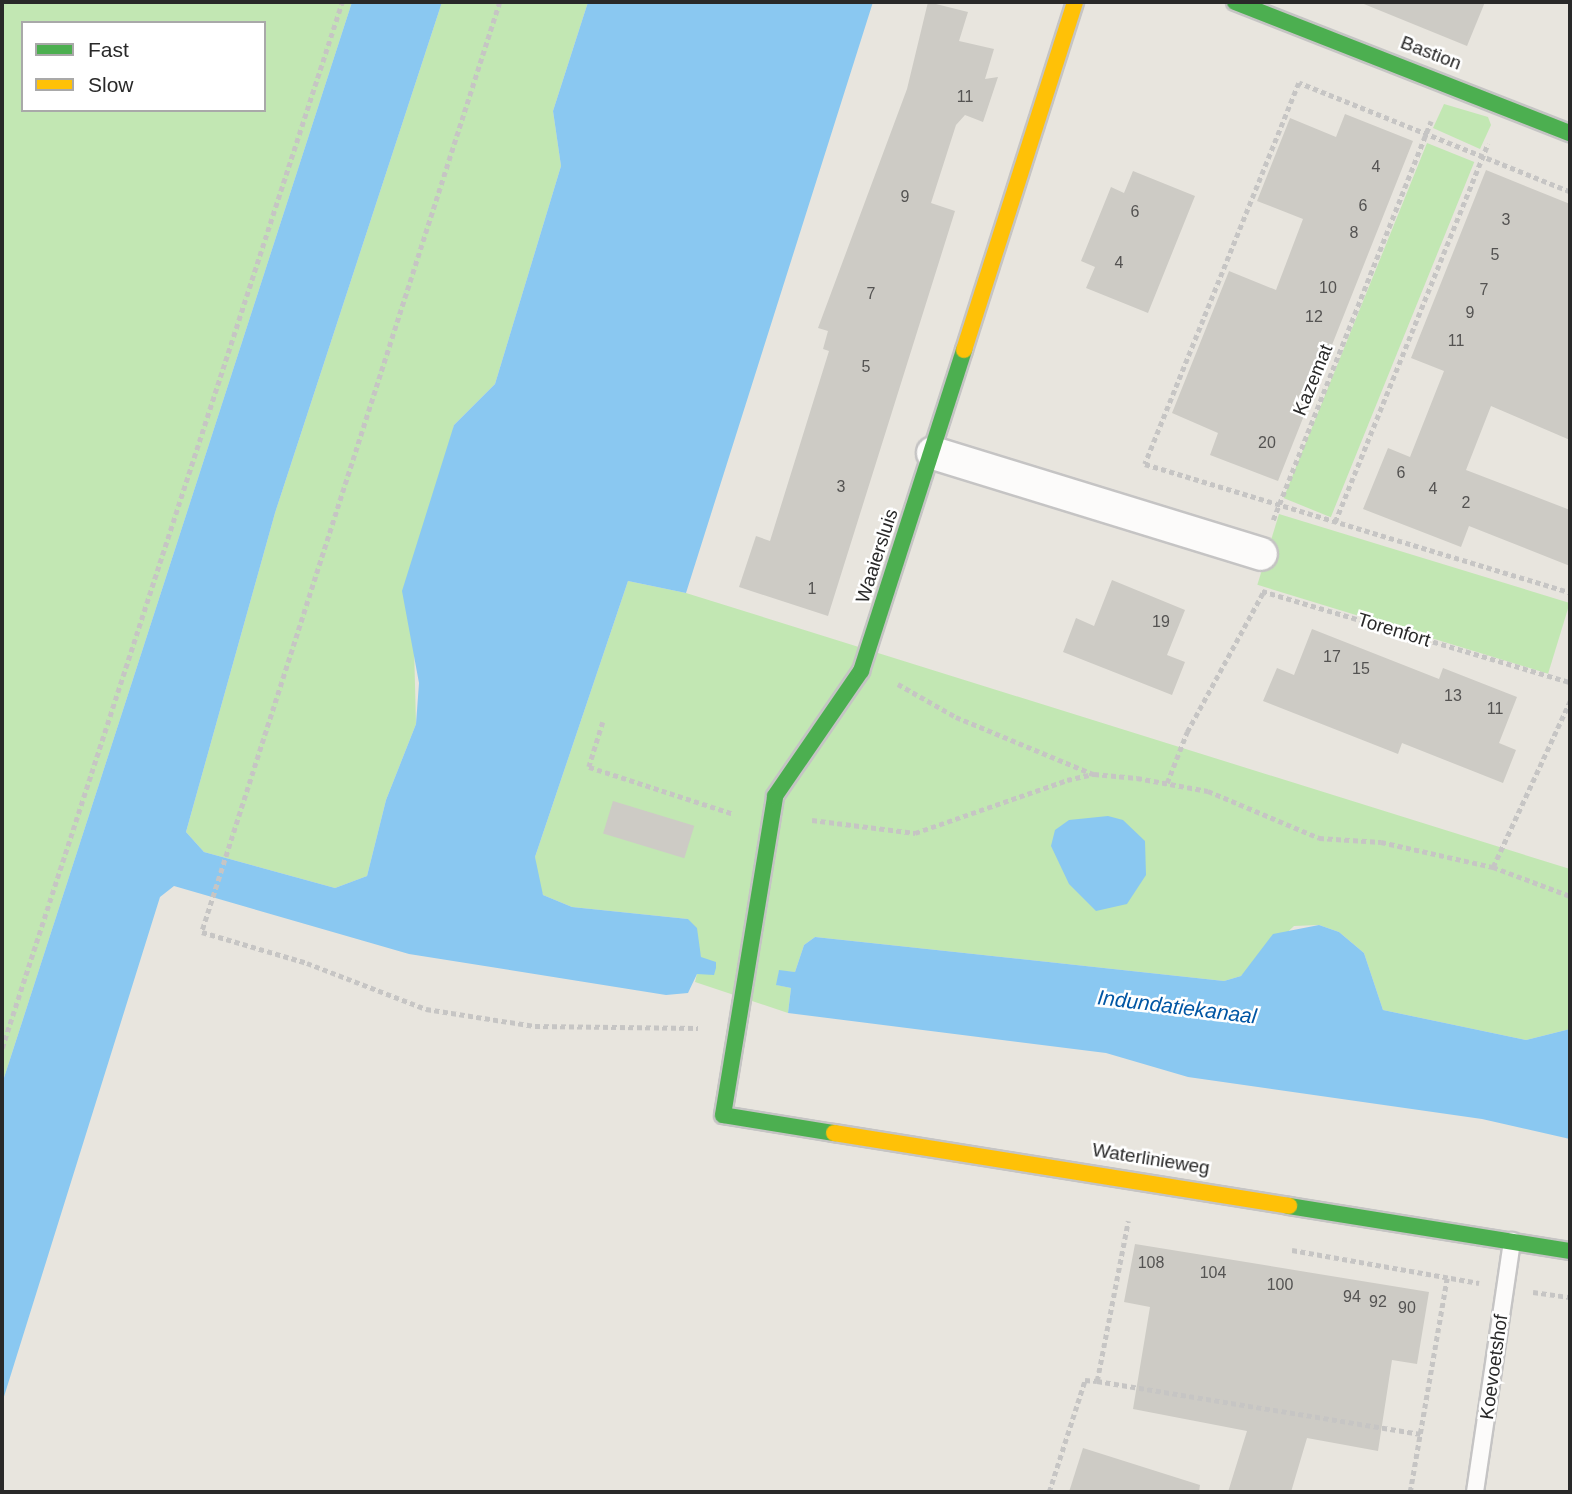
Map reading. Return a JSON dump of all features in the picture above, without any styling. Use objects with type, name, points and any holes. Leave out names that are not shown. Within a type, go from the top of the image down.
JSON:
[{"type":"street","name":"Waaiersluis","points":[[723,1115],[775,796],[865,659],[1075,2]]},
{"type":"street","name":"Bastion","points":[[1235,2],[1570,133]]},
{"type":"street","points":[[933,453],[1261,554]]},
{"type":"street","name":"Waterlinieweg","points":[[723,1115],[1570,1251]]},
{"type":"lane","name":"Koevoetshof","points":[[1475,1492],[1512,1241]]},
{"type":"path","points":[[2,1048],[342,2]]},
{"type":"path","points":[[500,2],[202,932],[307,963],[426,1009],[535,1026],[737,1035]]},
{"type":"path","points":[[1570,192],[1299,82],[1145,464],[1570,592]]},
{"type":"path","points":[[1335,523],[1504,105]]},
{"type":"path","name":"Kazemat","points":[[1278,506],[1426,133]]},
{"type":"path","points":[[1167,783],[1187,732],[1264,591],[1252,588],[1278,506]]},
{"type":"path","name":"Torenfort","points":[[1264,591],[1570,682]]},
{"type":"path","points":[[865,659],[956,717],[1094,774],[1208,791],[1319,838],[1381,842],[1493,867],[1570,896]]},
{"type":"path","points":[[1493,867],[1570,701]]},
{"type":"path","points":[[603,722],[589,766],[737,815],[772,814],[915,833],[1036,788],[1094,774]]},
{"type":"path","points":[[1097,1381],[1125,1221],[1139,1223]]},
{"type":"path","points":[[1286,1249],[1570,1297]]},
{"type":"path","points":[[1410,1492],[1447,1278]]},
{"type":"path","points":[[1049,1492],[1085,1380],[1421,1434]]},
{"type":"green space","points":[[2,2],[352,2],[2,1084]]},
{"type":"green space","points":[[442,2],[588,2],[553,111],[561,166],[495,384],[454,425],[414,646],[416,724],[386,800],[367,876],[335,888],[204,852],[186,832],[275,513]]},
{"type":"green space","points":[[1444,104],[1488,117],[1491,125],[1480,149],[1433,128]]},
{"type":"green space","points":[[1427,143],[1474,162],[1331,517],[1284,498]]},
{"type":"green space","points":[[1279,514],[1570,603],[1548,674],[1257,585]]},
{"type":"green space","points":[[628,581],[686,593],[1570,869],[1570,1029],[1526,1040],[1383,1010],[1364,953],[1339,932],[1319,925],[1294,926],[1241,976],[1224,981],[815,937],[804,945],[795,972],[779,971],[777,985],[791,988],[788,1013],[695,982],[701,957],[688,919],[572,907],[543,895],[536,878],[535,857]]},
{"type":"water","points":[[352,2],[442,2],[275,513],[186,832],[204,852],[335,888],[367,876],[386,800],[416,724],[419,683],[402,591],[454,425],[495,384],[561,166],[553,111],[588,2],[873,2],[686,593],[628,581],[535,857],[543,895],[572,907],[688,919],[697,928],[701,957],[716,962],[716,968],[714,975],[697,974],[688,993],[666,995],[409,954],[174,886],[160,897],[2,1403],[2,1084]]},
{"type":"water","points":[[1108,816],[1123,820],[1145,841],[1146,875],[1127,904],[1096,911],[1069,884],[1051,846],[1055,830],[1069,820]]},
{"type":"water","name":"Indundatiekanaal","points":[[1319,925],[1339,932],[1364,953],[1383,1010],[1526,1040],[1570,1029],[1570,1139],[1482,1119],[1188,1077],[1106,1053],[788,1013],[791,988],[776,985],[779,970],[795,972],[804,945],[815,937],[1224,981],[1241,976],[1273,934]]},
{"type":"building","points":[[928,2],[968,12],[959,41],[994,49],[985,79],[998,77],[983,122],[965,115],[956,125],[931,203],[955,211],[828,616],[739,587],[756,536],[770,541],[829,351],[823,349],[828,331],[818,328],[907,89]]},
{"type":"building","points":[[1359,2],[1485,2],[1467,46]]},
{"type":"building","points":[[1345,114],[1413,141],[1278,481],[1210,455],[1218,433],[1172,413],[1229,271],[1276,290],[1303,219],[1257,201],[1290,118],[1336,137]]},
{"type":"building","points":[[1486,170],[1570,204],[1570,440],[1491,406],[1466,470],[1570,510],[1570,566],[1469,526],[1461,547],[1363,509],[1388,448],[1410,457],[1444,371],[1411,358]]},
{"type":"building","points":[[1133,171],[1195,196],[1148,313],[1086,288],[1095,267],[1081,261],[1111,187],[1124,193]]},
{"type":"building","points":[[1112,580],[1185,610],[1167,655],[1185,662],[1172,695],[1063,652],[1076,618],[1094,626]]},
{"type":"building","points":[[1312,629],[1439,679],[1443,668],[1517,697],[1499,743],[1516,750],[1503,783],[1402,743],[1398,754],[1263,701],[1277,668],[1294,675]]},
{"type":"building","points":[[613,801],[694,826],[684,858],[603,834]]},
{"type":"building","points":[[1135,1244],[1429,1292],[1417,1364],[1392,1360],[1378,1451],[1307,1438],[1291,1492],[1228,1492],[1247,1431],[1133,1409],[1150,1307],[1124,1302]]},
{"type":"building","points":[[1083,1448],[1200,1485],[1199,1492],[1069,1492]]},
{"type":"traffic: fast","points":[[1235,2],[1570,133]]},
{"type":"traffic: fast","points":[[834,1133],[723,1115],[775,796],[861,671],[964,350]]},
{"type":"traffic: fast","points":[[1289,1206],[1570,1251]]},
{"type":"traffic: slow","points":[[964,350],[1075,2]]},
{"type":"traffic: slow","points":[[834,1133],[1289,1206]]}]
